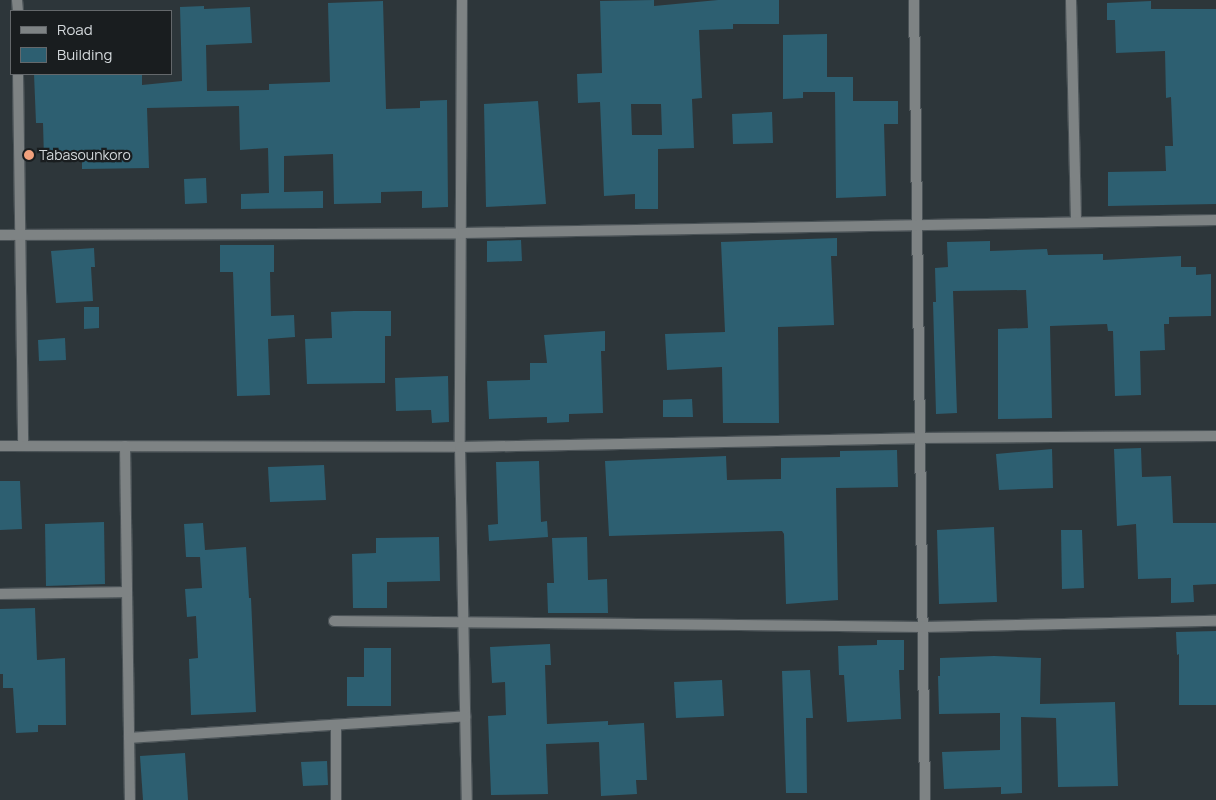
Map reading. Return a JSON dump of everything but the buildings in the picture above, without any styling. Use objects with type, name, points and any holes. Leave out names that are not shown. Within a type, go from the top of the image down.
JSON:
[{"type":"street","points":[[462,0],[463,233],[460,447],[465,623],[467,800]]},
{"type":"street","points":[[914,0],[925,800]]},
{"type":"street","points":[[1071,0],[1076,222]]},
{"type":"street","points":[[18,75],[23,446]]},
{"type":"street","points":[[0,235],[463,233],[1216,220]]},
{"type":"street","points":[[0,446],[460,447],[920,438],[1216,436]]},
{"type":"street","points":[[125,446],[130,800]]},
{"type":"street","points":[[0,594],[127,592]]},
{"type":"street","points":[[334,621],[923,627],[1216,621]]},
{"type":"street","points":[[129,738],[465,716]]},
{"type":"street","points":[[336,725],[336,800]]},
{"type":"place","name":"Tabasounkoro","points":[[29,155]]}]
